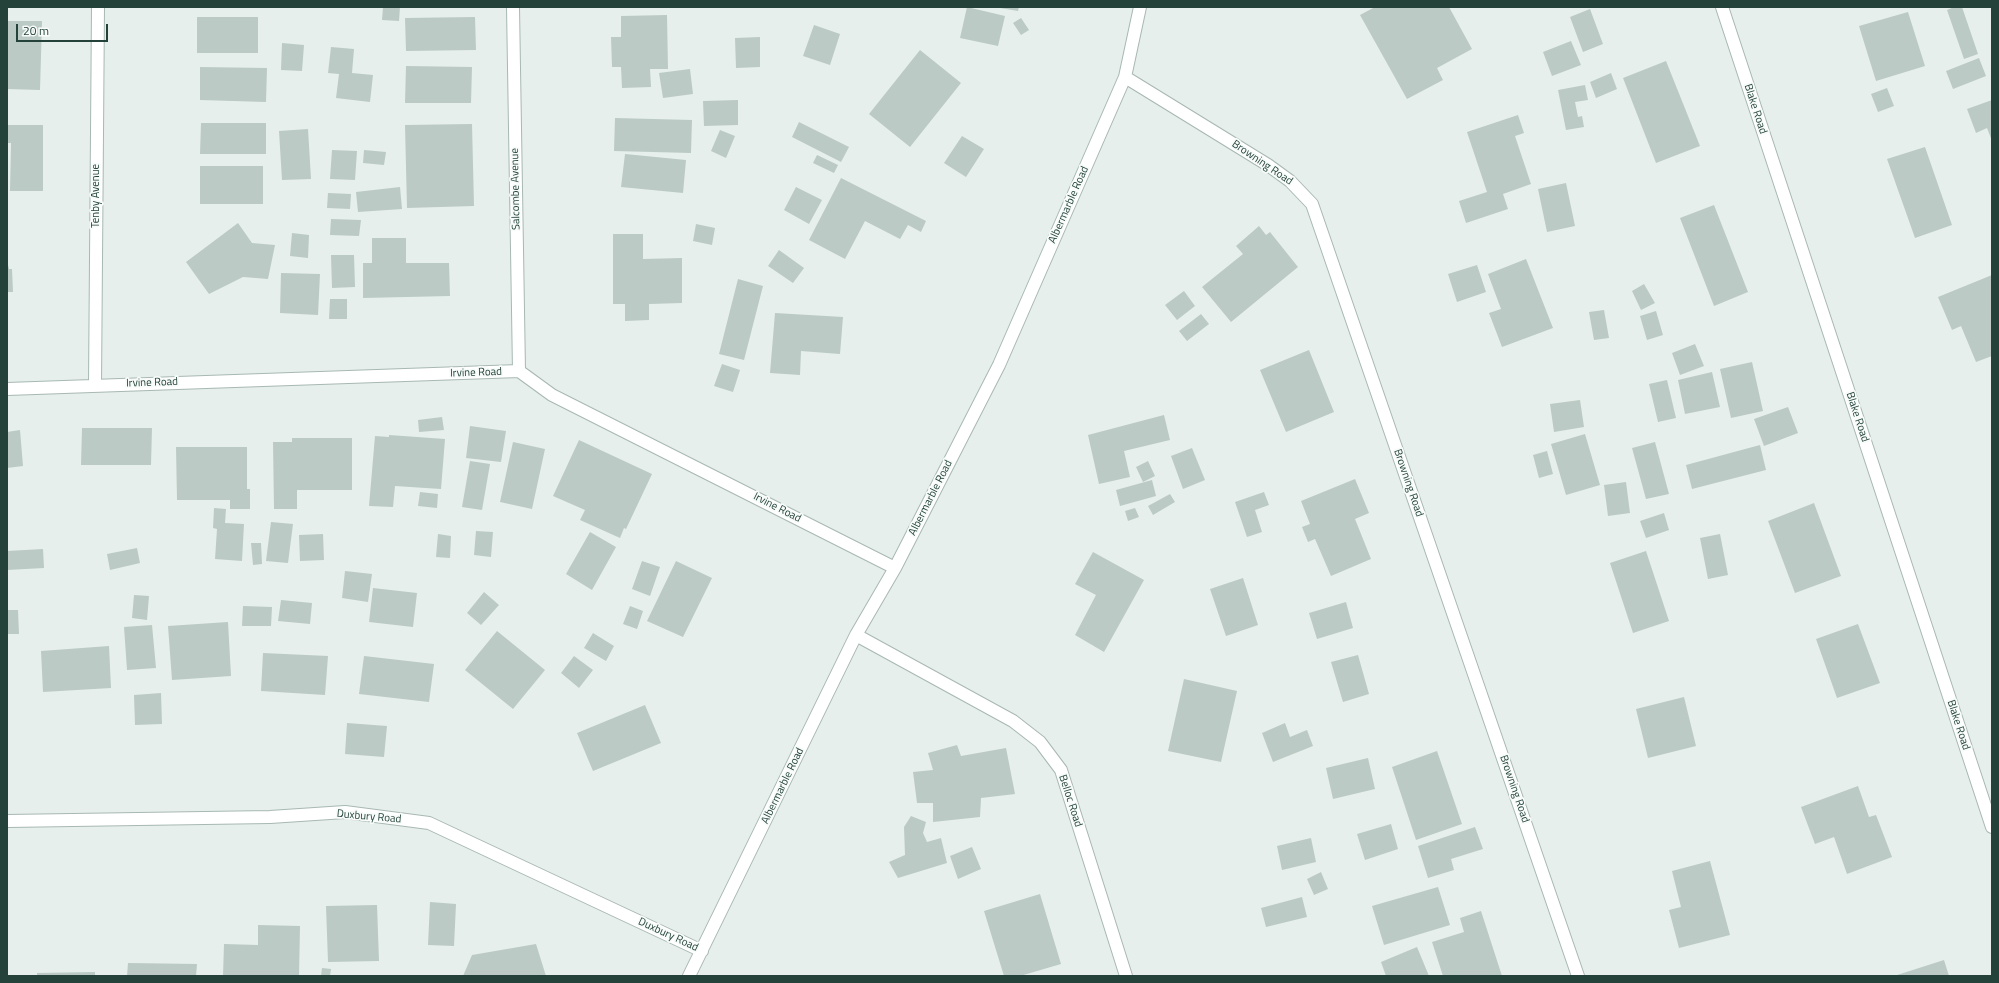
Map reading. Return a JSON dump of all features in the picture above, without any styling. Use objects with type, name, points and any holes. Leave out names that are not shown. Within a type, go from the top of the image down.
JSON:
[{"type":"street","name":"Tenby Avenue","points":[[95,385],[98,7]]},
{"type":"street","name":"Salcombe Avenue","points":[[513,7],[519,371]]},
{"type":"street","name":"Albermarble Road","points":[[689,976],[856,635],[895,568],[999,365],[1125,78],[1140,7]]},
{"type":"street","name":"Blake Road","points":[[1722,7],[1992,827]]},
{"type":"street","name":"Browning Road","points":[[1125,78],[1268,165],[1290,181],[1312,204],[1578,976]]},
{"type":"street","name":"Irvine Road","points":[[7,389],[519,371],[552,395],[895,568]]},
{"type":"street","name":"Belloc Road","points":[[856,635],[1013,721],[1040,742],[1061,770],[1126,976]]},
{"type":"street","name":"Duxbury Road","points":[[7,821],[270,817],[345,812],[429,824],[702,951]]},
{"type":"building","points":[[383,7],[400,7],[399,21],[382,20]]},
{"type":"building","points":[[967,7],[1005,16],[998,46],[960,38]]},
{"type":"building","points":[[994,7],[1019,7],[1018,11]]},
{"type":"building","points":[[1375,7],[1449,7],[1472,49],[1437,68],[1443,80],[1407,99],[1360,15]]},
{"type":"building","points":[[1954,7],[1962,7],[1978,54],[1964,59],[1947,10]]},
{"type":"building","points":[[1590,9],[1603,44],[1583,52],[1570,17]]},
{"type":"building","points":[[1908,12],[1925,66],[1876,81],[1859,26]]},
{"type":"building","points":[[667,15],[668,69],[650,69],[651,87],[622,88],[621,67],[612,67],[611,37],[621,37],[621,16]]},
{"type":"building","points":[[197,17],[258,17],[258,53],[197,53]]},
{"type":"building","points":[[475,17],[476,50],[406,51],[405,18]]},
{"type":"building","points":[[1021,18],[1029,30],[1021,35],[1013,23]]},
{"type":"building","points":[[7,21],[42,21],[40,90],[7,89]]},
{"type":"building","points":[[814,25],[840,34],[830,65],[803,56]]},
{"type":"building","points":[[760,37],[760,67],[736,68],[735,38]]},
{"type":"building","points":[[1571,41],[1581,65],[1552,76],[1543,52]]},
{"type":"building","points":[[282,43],[304,45],[302,71],[281,70]]},
{"type":"building","points":[[331,47],[354,49],[352,73],[373,75],[370,102],[336,98],[339,74],[328,73]]},
{"type":"building","points":[[920,50],[961,83],[910,147],[869,114]]},
{"type":"building","points":[[1979,58],[1986,76],[1953,89],[1946,71]]},
{"type":"building","points":[[1666,61],[1700,146],[1656,163],[1623,78]]},
{"type":"building","points":[[406,66],[472,67],[471,103],[405,103]]},
{"type":"building","points":[[200,67],[267,68],[266,102],[200,100]]},
{"type":"building","points":[[690,69],[693,94],[663,98],[659,73]]},
{"type":"building","points":[[1611,73],[1617,89],[1596,98],[1590,82]]},
{"type":"building","points":[[1585,85],[1588,100],[1575,102],[1578,117],[1582,116],[1584,127],[1566,130],[1558,90]]},
{"type":"building","points":[[1887,88],[1894,106],[1878,112],[1871,94]]},
{"type":"building","points":[[738,100],[738,125],[704,126],[703,101]]},
{"type":"building","points":[[1992,100],[1992,141],[1987,128],[1976,133],[1967,109]]},
{"type":"building","points":[[1518,115],[1524,133],[1515,136],[1531,184],[1503,194],[1508,209],[1466,223],[1459,201],[1487,192],[1467,132]]},
{"type":"building","points":[[615,118],[692,120],[691,153],[614,151]]},
{"type":"building","points":[[799,122],[849,147],[841,162],[792,137]]},
{"type":"building","points":[[201,123],[266,123],[266,154],[200,154]]},
{"type":"building","points":[[472,124],[474,206],[407,208],[405,125]]},
{"type":"building","points":[[7,125],[43,125],[43,191],[10,191],[11,143],[7,143]]},
{"type":"building","points":[[308,129],[311,179],[282,180],[279,131]]},
{"type":"building","points":[[720,130],[735,136],[726,158],[711,151]]},
{"type":"building","points":[[962,136],[984,149],[966,177],[944,163]]},
{"type":"building","points":[[1925,147],[1952,225],[1915,238],[1887,159]]},
{"type":"building","points":[[332,150],[357,151],[355,180],[330,179]]},
{"type":"building","points":[[364,150],[386,152],[384,165],[363,163]]},
{"type":"building","points":[[625,154],[686,160],[683,193],[621,187]]},
{"type":"building","points":[[817,155],[838,165],[834,173],[813,163]]},
{"type":"building","points":[[200,166],[263,166],[263,204],[200,204]]},
{"type":"building","points":[[841,178],[926,221],[921,232],[908,225],[900,239],[865,221],[845,259],[809,240]]},
{"type":"building","points":[[1566,183],[1575,226],[1547,232],[1538,189]]},
{"type":"building","points":[[400,187],[402,209],[358,212],[356,192]]},
{"type":"building","points":[[796,187],[822,200],[809,224],[784,210]]},
{"type":"building","points":[[328,193],[351,194],[350,209],[327,208]]},
{"type":"building","points":[[1714,205],[1748,292],[1714,306],[1680,218]]},
{"type":"building","points":[[331,219],[361,220],[359,236],[330,235]]},
{"type":"building","points":[[238,223],[252,243],[275,245],[268,279],[243,277],[209,294],[186,262]]},
{"type":"building","points":[[696,224],[715,228],[712,245],[693,241]]},
{"type":"building","points":[[1259,226],[1266,235],[1270,232],[1298,267],[1231,322],[1202,287],[1243,254],[1236,246]]},
{"type":"building","points":[[292,233],[309,235],[308,258],[290,256]]},
{"type":"building","points":[[613,234],[643,234],[643,259],[682,258],[682,303],[649,304],[649,320],[625,321],[625,304],[613,304]]},
{"type":"building","points":[[372,238],[406,238],[406,263],[449,263],[450,296],[363,298],[363,263],[372,263]]},
{"type":"building","points":[[779,250],[804,268],[793,283],[768,266]]},
{"type":"building","points":[[331,255],[354,255],[355,287],[332,288]]},
{"type":"building","points":[[1526,259],[1553,328],[1502,347],[1489,313],[1501,309],[1488,274]]},
{"type":"building","points":[[7,261],[9,269],[12,269],[13,292],[7,292]]},
{"type":"building","points":[[1477,265],[1486,292],[1457,302],[1448,274]]},
{"type":"building","points":[[281,273],[320,274],[318,315],[280,313]]},
{"type":"building","points":[[1992,275],[1992,356],[1976,362],[1961,326],[1952,330],[1938,297]]},
{"type":"building","points":[[738,279],[763,286],[744,360],[719,354]]},
{"type":"building","points":[[1644,284],[1655,303],[1641,310],[1632,291]]},
{"type":"building","points":[[1184,291],[1195,306],[1177,320],[1165,305]]},
{"type":"building","points":[[330,299],[347,299],[347,319],[329,319]]},
{"type":"building","points":[[1604,310],[1609,338],[1594,340],[1589,312]]},
{"type":"building","points":[[1656,311],[1663,335],[1647,340],[1640,316]]},
{"type":"building","points":[[775,313],[843,317],[840,354],[801,351],[800,375],[770,373]]},
{"type":"building","points":[[1201,314],[1209,324],[1187,341],[1179,331]]},
{"type":"building","points":[[1695,344],[1704,366],[1680,375],[1672,353]]},
{"type":"building","points":[[1309,350],[1334,412],[1286,432],[1260,370]]},
{"type":"building","points":[[1752,362],[1763,411],[1731,418],[1720,369]]},
{"type":"building","points":[[722,364],[740,370],[733,392],[714,386]]},
{"type":"building","points":[[1712,372],[1720,407],[1685,414],[1678,380]]},
{"type":"building","points":[[1667,380],[1676,418],[1658,422],[1649,384]]},
{"type":"building","points":[[1580,400],[1584,427],[1554,432],[1550,404]]},
{"type":"building","points":[[1788,407],[1798,433],[1764,446],[1754,419]]},
{"type":"building","points":[[1164,415],[1170,440],[1124,451],[1130,477],[1099,484],[1088,435]]},
{"type":"building","points":[[442,417],[444,430],[419,432],[418,420]]},
{"type":"building","points":[[470,426],[506,431],[501,462],[466,458]]},
{"type":"building","points":[[82,428],[152,428],[151,465],[81,465]]},
{"type":"building","points":[[20,430],[23,466],[7,468],[7,432]]},
{"type":"building","points":[[1585,434],[1600,485],[1566,495],[1551,444]]},
{"type":"building","points":[[389,435],[445,439],[441,489],[395,486],[393,507],[369,506],[375,436],[389,437]]},
{"type":"building","points":[[292,438],[352,438],[352,490],[297,490],[297,509],[274,509],[273,442],[292,442]]},
{"type":"building","points":[[579,440],[652,474],[626,529],[624,528],[620,538],[580,520],[585,510],[553,496]]},
{"type":"building","points":[[513,442],[545,449],[532,509],[500,502]]},
{"type":"building","points":[[1655,442],[1669,494],[1646,499],[1632,448]]},
{"type":"building","points":[[1760,445],[1766,470],[1692,489],[1686,465]]},
{"type":"building","points":[[176,447],[247,447],[247,489],[250,489],[250,509],[230,509],[230,500],[177,500]]},
{"type":"building","points":[[1192,448],[1205,480],[1183,489],[1171,456]]},
{"type":"building","points":[[1547,451],[1553,474],[1539,478],[1533,455]]},
{"type":"building","points":[[470,461],[490,464],[482,510],[462,507]]},
{"type":"building","points":[[1148,461],[1155,476],[1143,482],[1136,467]]},
{"type":"building","points":[[1355,479],[1369,513],[1355,519],[1371,559],[1331,576],[1315,539],[1308,542],[1302,527],[1310,524],[1301,501]]},
{"type":"building","points":[[1152,480],[1156,496],[1120,506],[1116,490]]},
{"type":"building","points":[[1626,482],[1630,513],[1608,516],[1604,485]]},
{"type":"building","points":[[420,492],[438,494],[437,508],[418,506]]},
{"type":"building","points":[[1264,492],[1269,505],[1255,510],[1262,532],[1247,537],[1235,502]]},
{"type":"building","points":[[1170,494],[1175,502],[1153,515],[1148,506]]},
{"type":"building","points":[[1814,503],[1841,576],[1795,593],[1768,521]]},
{"type":"building","points":[[214,508],[226,509],[225,523],[244,524],[242,561],[215,559],[217,529],[213,528]]},
{"type":"building","points":[[1135,508],[1139,517],[1128,521],[1125,511]]},
{"type":"building","points":[[1664,513],[1669,530],[1646,538],[1640,521]]},
{"type":"building","points":[[271,522],[293,524],[288,563],[266,561]]},
{"type":"building","points":[[476,531],[493,532],[491,557],[474,555]]},
{"type":"building","points":[[590,532],[616,547],[592,590],[566,574]]},
{"type":"building","points":[[323,534],[324,560],[300,561],[299,535]]},
{"type":"building","points":[[438,534],[451,536],[450,558],[436,557]]},
{"type":"building","points":[[1720,534],[1728,575],[1708,579],[1700,538]]},
{"type":"building","points":[[251,543],[261,543],[262,564],[253,565]]},
{"type":"building","points":[[137,548],[140,563],[110,570],[107,554]]},
{"type":"building","points":[[43,549],[44,568],[7,570],[7,551]]},
{"type":"building","points":[[1646,551],[1669,621],[1633,633],[1610,563]]},
{"type":"building","points":[[1093,552],[1144,580],[1104,652],[1075,635],[1096,595],[1075,584]]},
{"type":"building","points":[[642,561],[660,567],[650,596],[632,589]]},
{"type":"building","points":[[676,561],[712,578],[683,637],[647,621]]},
{"type":"building","points":[[345,571],[372,574],[368,602],[342,598]]},
{"type":"building","points":[[1243,578],[1258,625],[1226,636],[1210,589]]},
{"type":"building","points":[[373,588],[417,593],[413,627],[369,622]]},
{"type":"building","points":[[484,592],[499,605],[481,625],[467,613]]},
{"type":"building","points":[[134,595],[149,596],[147,620],[132,618]]},
{"type":"building","points":[[281,600],[312,603],[310,624],[278,621]]},
{"type":"building","points":[[1346,602],[1353,628],[1317,639],[1309,613]]},
{"type":"building","points":[[243,606],[272,607],[271,626],[242,626]]},
{"type":"building","points":[[630,606],[643,611],[637,629],[623,624]]},
{"type":"building","points":[[7,610],[18,610],[19,634],[7,634]]},
{"type":"building","points":[[228,622],[231,676],[172,680],[168,626]]},
{"type":"building","points":[[1858,624],[1880,683],[1837,698],[1816,639]]},
{"type":"building","points":[[152,625],[156,668],[127,670],[124,627]]},
{"type":"building","points":[[497,631],[545,670],[513,709],[465,670]]},
{"type":"building","points":[[593,633],[614,646],[606,661],[584,648]]},
{"type":"building","points":[[109,646],[111,688],[43,692],[41,651]]},
{"type":"building","points":[[263,653],[328,656],[325,695],[261,691]]},
{"type":"building","points":[[1358,655],[1369,694],[1343,702],[1331,662]]},
{"type":"building","points":[[364,656],[434,664],[429,702],[359,694]]},
{"type":"building","points":[[574,656],[593,670],[579,688],[561,673]]},
{"type":"building","points":[[1184,679],[1237,691],[1221,762],[1168,751]]},
{"type":"building","points":[[161,693],[162,724],[135,725],[134,695]]},
{"type":"building","points":[[1684,697],[1696,746],[1648,758],[1636,709]]},
{"type":"building","points":[[645,705],[661,743],[593,771],[577,733]]},
{"type":"building","points":[[347,723],[387,726],[384,757],[345,754]]},
{"type":"building","points":[[1285,723],[1290,737],[1307,730],[1313,746],[1273,762],[1262,733]]},
{"type":"building","points":[[957,745],[961,756],[1006,748],[1015,794],[981,798],[980,817],[933,822],[933,803],[917,803],[913,772],[933,770],[928,753]]},
{"type":"building","points":[[1437,751],[1462,824],[1416,840],[1392,767]]},
{"type":"building","points":[[1368,758],[1375,789],[1333,799],[1326,768]]},
{"type":"building","points":[[1858,786],[1869,817],[1876,815],[1892,857],[1847,874],[1834,837],[1815,844],[1801,807]]},
{"type":"building","points":[[911,816],[926,822],[923,833],[927,842],[941,838],[947,863],[898,878],[889,862],[905,855],[904,827]]},
{"type":"building","points":[[1391,824],[1398,849],[1365,860],[1357,834]]},
{"type":"building","points":[[1475,827],[1483,849],[1451,859],[1454,870],[1428,878],[1418,846]]},
{"type":"building","points":[[1311,838],[1316,862],[1282,870],[1277,846]]},
{"type":"building","points":[[972,847],[981,869],[958,879],[950,856]]},
{"type":"building","points":[[1710,861],[1730,935],[1679,948],[1669,910],[1681,907],[1672,871]]},
{"type":"building","points":[[1321,872],[1328,889],[1314,895],[1307,879]]},
{"type":"building","points":[[1438,887],[1450,925],[1384,945],[1372,906]]},
{"type":"building","points":[[1040,894],[1061,964],[1020,976],[1004,976],[984,911]]},
{"type":"building","points":[[1302,897],[1307,917],[1266,927],[1261,908]]},
{"type":"building","points":[[430,902],[456,904],[454,946],[428,945]]},
{"type":"building","points":[[377,905],[379,961],[328,962],[326,906]]},
{"type":"building","points":[[1481,911],[1502,976],[1443,976],[1432,942],[1464,932],[1460,918]]},
{"type":"building","points":[[258,925],[300,926],[299,976],[223,976],[224,944],[258,945]]},
{"type":"building","points":[[536,944],[546,976],[463,976],[472,955]]},
{"type":"building","points":[[1417,947],[1429,976],[1386,976],[1381,962]]},
{"type":"building","points":[[1944,960],[1949,976],[1894,976]]},
{"type":"building","points":[[128,963],[197,964],[196,976],[127,976]]},
{"type":"building","points":[[322,968],[331,969],[330,976],[321,976]]},
{"type":"building","points":[[95,972],[95,976],[37,976],[37,973]]}]
